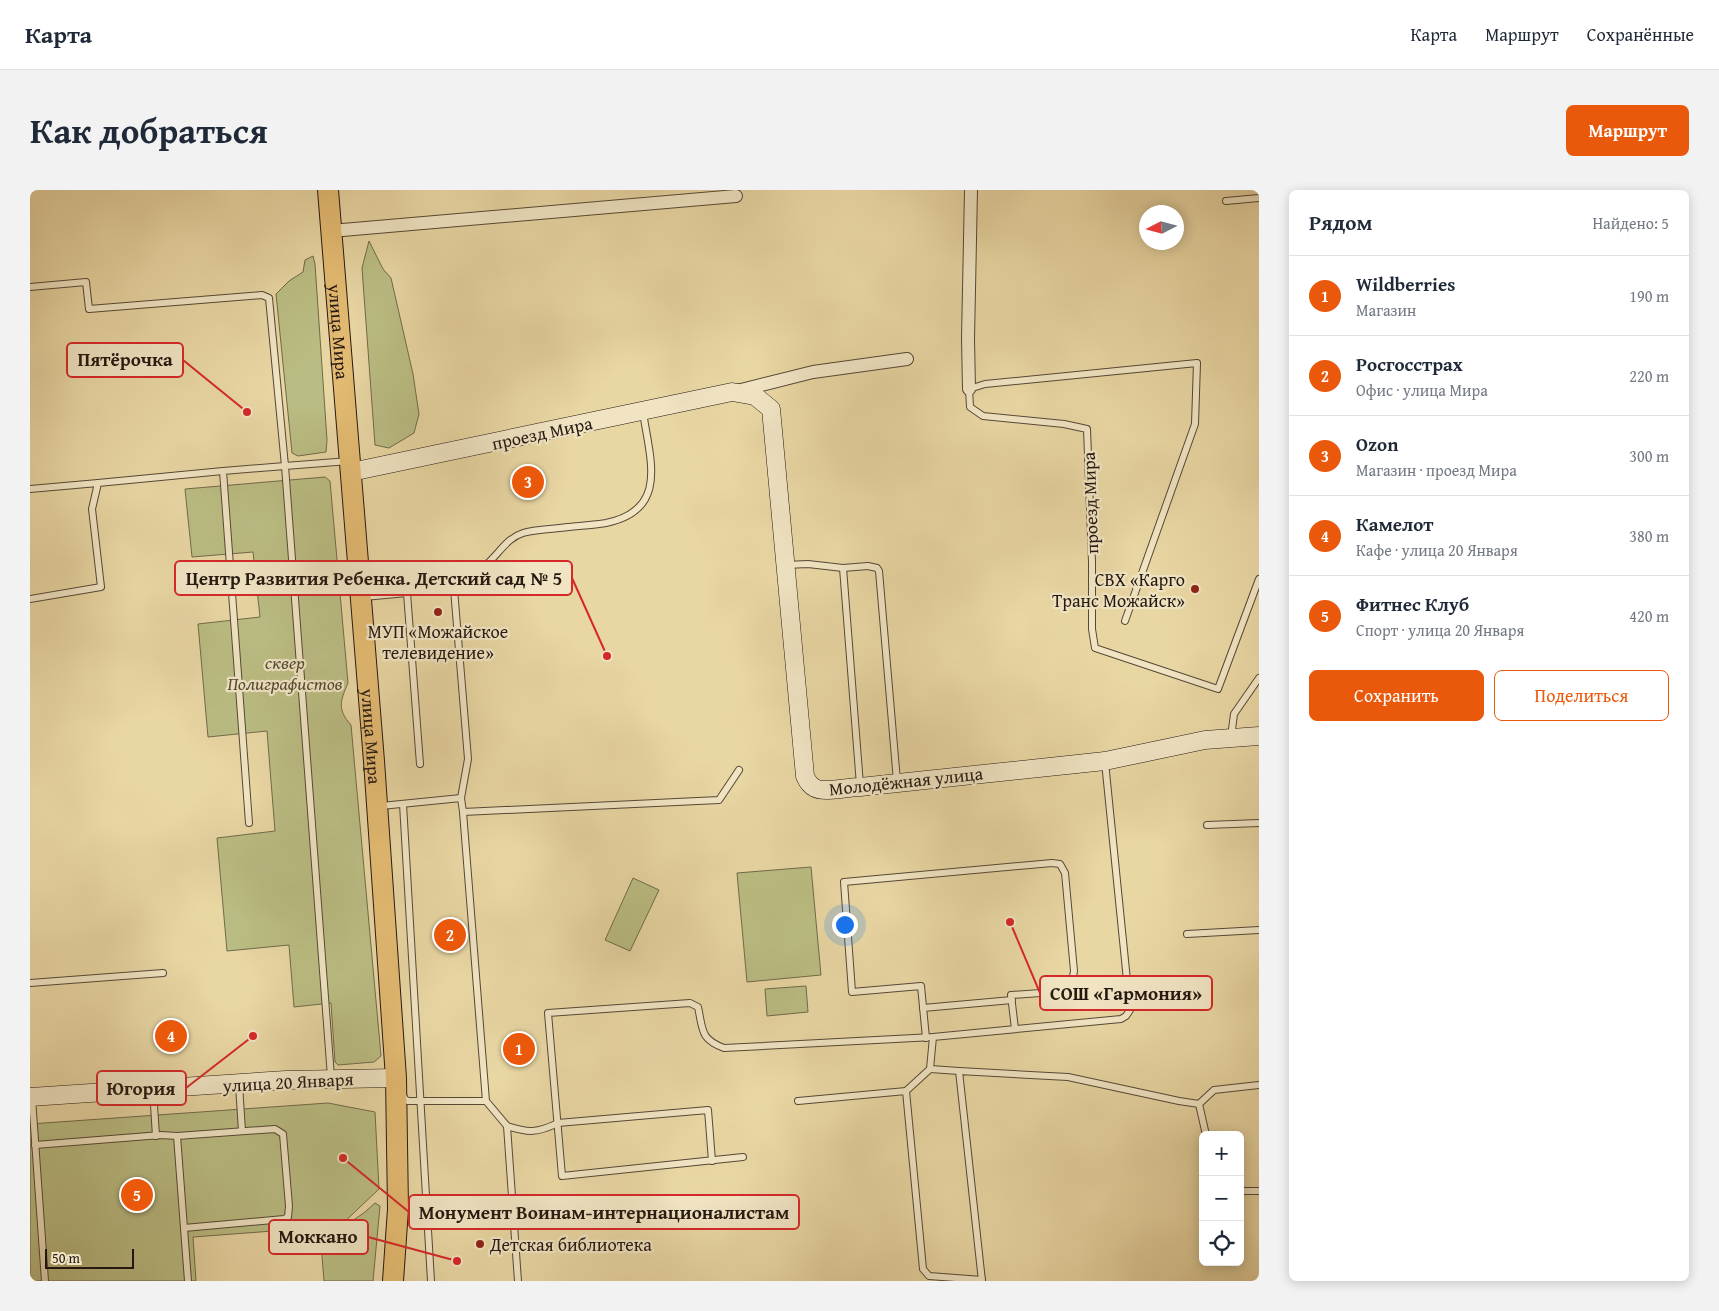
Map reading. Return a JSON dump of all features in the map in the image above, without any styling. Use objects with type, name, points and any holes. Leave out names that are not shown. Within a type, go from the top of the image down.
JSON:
[{"type":"main road","name":"улица Мира","points":[[328,190],[377,807],[396,1078],[399,1185],[397,1242],[393,1281]]},
{"type":"street","name":"проезд Мира","points":[[969,389],[968,339],[971,190]]},
{"type":"street","points":[[331,231],[736,196]]},
{"type":"street","name":"проезд Мира","points":[[350,467],[643,412],[812,372],[907,359]]},
{"type":"street","name":"проезд Мира","points":[[732,392],[755,396],[771,409]]},
{"type":"street","name":"Молодёжная улица","points":[[771,409],[805,776],[809,783],[819,790],[1105,761],[1205,740],[1259,736]]},
{"type":"street","name":"улица 20 Января","points":[[31,1097],[331,1079],[396,1078]]},
{"type":"lane","points":[[1226,201],[1259,198]]},
{"type":"lane","points":[[30,287],[86,282],[89,309],[262,295],[269,298],[285,466],[331,1079]]},
{"type":"lane","points":[[969,389],[985,384],[1196,363],[1195,424],[1125,621]]},
{"type":"lane","name":"проезд Мира","points":[[969,389],[970,407],[984,416],[1064,424],[1087,429],[1092,562],[1092,629],[1096,648],[1218,689],[1259,579]]},
{"type":"lane","points":[[360,598],[407,593],[417,583],[467,575],[487,566],[508,542],[522,533],[605,523],[624,518],[634,512],[647,498],[651,485],[651,470],[643,412]]},
{"type":"lane","points":[[30,488],[285,466],[350,467]]},
{"type":"lane","points":[[223,471],[249,823]]},
{"type":"lane","points":[[30,599],[101,587],[92,509],[98,483]]},
{"type":"lane","points":[[785,565],[808,564],[843,568],[868,566],[877,568],[879,571],[897,783]]},
{"type":"lane","points":[[843,568],[860,786]]},
{"type":"lane","points":[[453,577],[468,759],[461,798],[486,1100],[507,1126],[524,1132],[542,1130],[558,1123],[708,1110],[712,1160]]},
{"type":"lane","points":[[407,593],[420,764]]},
{"type":"lane","points":[[1230,738],[1234,714],[1259,678]]},
{"type":"lane","points":[[743,1157],[562,1176],[548,1014],[690,1004],[698,1008],[705,1037],[714,1044],[724,1048],[930,1037],[1121,1019],[1130,1010],[1105,761]]},
{"type":"lane","points":[[463,812],[719,800],[739,770]]},
{"type":"lane","points":[[377,807],[461,798]]},
{"type":"lane","points":[[403,804],[431,1281]]},
{"type":"lane","points":[[1207,825],[1259,823]]},
{"type":"lane","points":[[798,1101],[906,1092],[930,1069],[930,1037],[923,1008],[921,986],[852,992],[844,882],[1052,863],[1060,864],[1065,873],[1074,971],[1072,982],[1067,989],[1055,992],[1011,994],[1014,1029]]},
{"type":"lane","points":[[1187,934],[1259,930]]},
{"type":"lane","points":[[30,983],[162,973]]},
{"type":"lane","points":[[923,1008],[1012,1000]]},
{"type":"lane","points":[[930,1069],[1068,1077],[1179,1102],[1199,1104],[1214,1090],[1259,1085]]},
{"type":"lane","points":[[906,1092],[923,1269],[929,1276],[982,1281],[959,1071]]},
{"type":"lane","points":[[396,1078],[405,1099],[408,1101],[486,1100]]},
{"type":"lane","points":[[239,1084],[242,1131]]},
{"type":"lane","points":[[153,1089],[156,1136]]},
{"type":"lane","points":[[31,1097],[45,1281]]},
{"type":"lane","points":[[1199,1104],[1205,1131]]},
{"type":"lane","points":[[507,1126],[518,1281]]},
{"type":"lane","points":[[35,1145],[276,1129],[283,1134],[289,1206],[288,1217],[284,1219],[184,1228]]},
{"type":"lane","points":[[177,1136],[188,1281]]},
{"type":"lane","points":[[1244,1191],[1259,1191]]},
{"type":"green space","points":[[369,241],[383,269],[391,278],[413,374],[419,414],[414,433],[389,448],[375,445],[362,268]]},
{"type":"green space","points":[[313,256],[327,440],[326,452],[298,456],[292,453],[276,294],[289,281],[303,272],[305,260]]},
{"type":"green space","name":"сквер Полиграфистов","points":[[325,477],[330,481],[348,683],[341,705],[351,725],[381,1056],[374,1062],[338,1065],[335,1062],[331,1003],[294,1007],[289,945],[227,951],[217,838],[275,831],[267,731],[208,737],[198,624],[260,617],[253,552],[192,557],[185,489]]},
{"type":"green space","points":[[811,867],[821,975],[747,982],[737,873]]},
{"type":"green space","points":[[633,878],[659,890],[630,951],[605,940]]},
{"type":"green space","points":[[806,986],[808,1012],[767,1016],[765,989]]},
{"type":"green space","points":[[328,1103],[375,1112],[379,1189],[340,1226],[193,1237],[196,1281],[30,1281],[30,1124]]},
{"type":"green space","points":[[375,1203],[380,1206],[373,1281],[324,1281],[321,1243]]},
{"type":"place","name":"Пятёрочка","points":[[247,412]]},
{"type":"place","name":"Ozon","points":[[528,482]]},
{"type":"place","name":"СВХ «Карго Транс Можайск»","points":[[1195,589]]},
{"type":"place","name":"МУП «Можайское телевидение»","points":[[438,612]]},
{"type":"place","name":"Центр Развития Ребенка. Детский сад № 5","points":[[607,656]]},
{"type":"place","name":"СОШ «Гармония»","points":[[1010,922]]},
{"type":"place","name":"Росгосстрах","points":[[450,935]]},
{"type":"place","name":"Камелот","points":[[171,1036]]},
{"type":"place","name":"Югория","points":[[253,1036]]},
{"type":"place","name":"Wildberries","points":[[519,1049]]},
{"type":"place","name":"Монумент Воинам-интернационалистам","points":[[343,1158]]},
{"type":"place","name":"Фитнес Клуб","points":[[137,1195]]},
{"type":"place","name":"Детская библиотека","points":[[480,1244]]},
{"type":"place","name":"Моккано","points":[[457,1261]]}]
